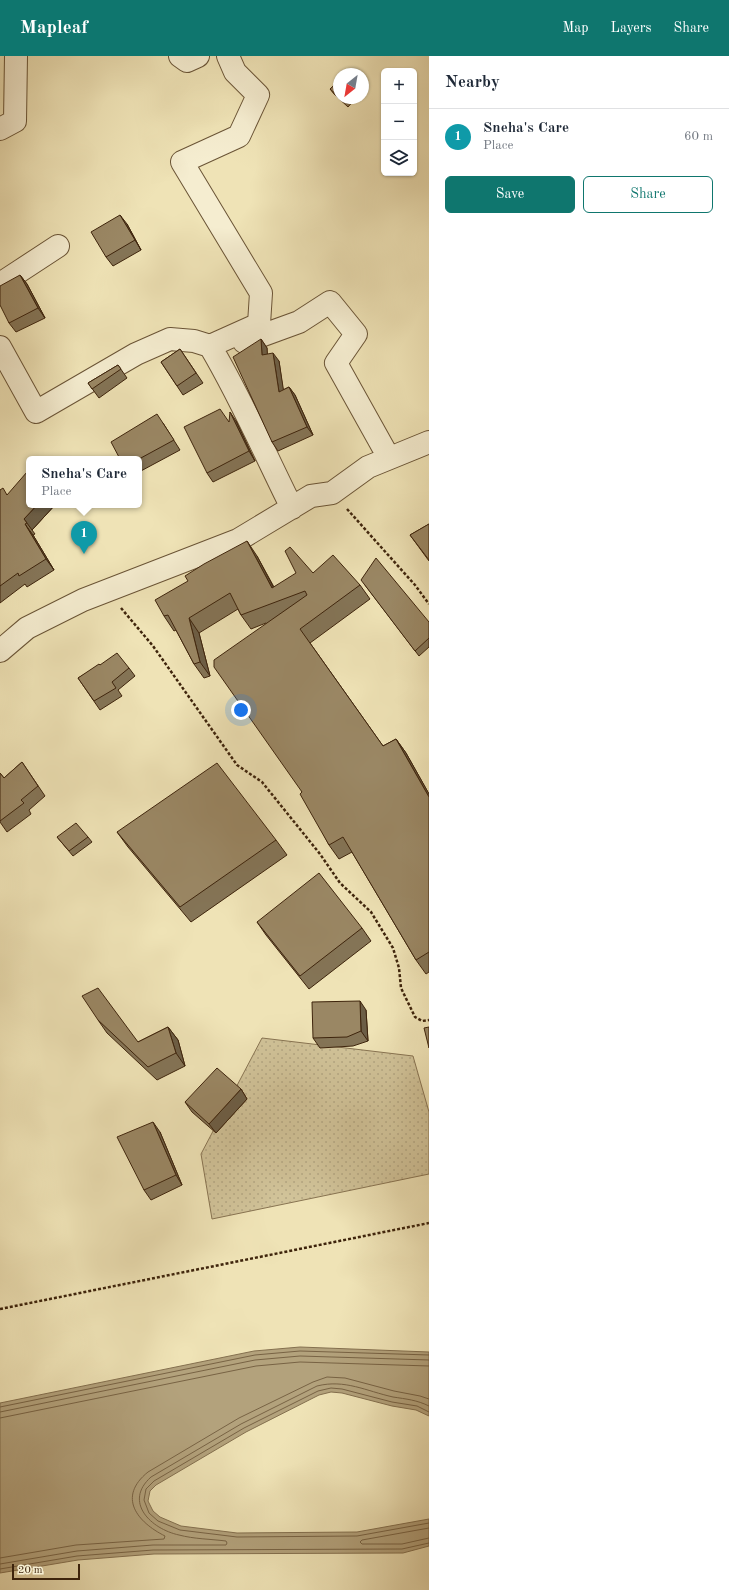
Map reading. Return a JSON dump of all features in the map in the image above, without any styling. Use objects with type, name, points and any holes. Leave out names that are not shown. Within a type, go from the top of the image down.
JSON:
[{"type":"street","points":[[0,129],[15,121],[16,56]]},
{"type":"street","points":[[180,56],[187,61],[198,56]]},
{"type":"street","points":[[212,350],[259,324],[261,292],[182,162],[239,136],[258,95],[235,72],[228,56]]},
{"type":"street","points":[[0,284],[58,246]]},
{"type":"street","points":[[212,350],[299,322],[330,302],[356,334],[336,363],[389,458]]},
{"type":"street","points":[[0,347],[36,412],[136,354],[170,339],[194,341],[212,350],[230,380],[292,508]]},
{"type":"street","points":[[0,651],[27,628],[83,600],[238,540],[311,496],[332,493],[368,467],[429,442]]},
{"type":"path","points":[[332,493],[415,585],[429,604]]},
{"type":"path","points":[[103,592],[125,612],[153,646],[236,765],[262,782],[320,854],[340,883],[371,912],[393,948],[399,968],[401,988],[415,1017],[422,1021],[429,1020]]},
{"type":"path","points":[[0,1310],[429,1223]]},
{"type":"shaded area","points":[[262,1038],[413,1056],[429,1112],[429,1174],[212,1219],[201,1154]]},
{"type":"water","points":[[300,1347],[429,1352],[429,1416],[416,1410],[392,1406],[342,1393],[331,1392],[319,1395],[246,1432],[156,1485],[150,1491],[148,1501],[153,1511],[160,1517],[181,1526],[237,1533],[357,1532],[429,1519],[429,1546],[403,1553],[154,1554],[78,1560],[0,1573],[0,1403],[254,1351]]},
{"type":"building","points":[[120,215],[135,240],[106,257],[91,232]]},
{"type":"building","points":[[20,275],[38,308],[9,323],[0,305],[0,286]]},
{"type":"building","points":[[261,339],[262,355],[273,353],[279,392],[289,387],[307,427],[272,442],[233,357]]},
{"type":"building","points":[[180,349],[196,373],[177,386],[161,362]]},
{"type":"building","points":[[118,365],[121,369],[92,389],[88,383]]},
{"type":"building","points":[[220,409],[229,422],[230,412],[249,451],[207,473],[184,427]]},
{"type":"building","points":[[157,414],[174,440],[142,457],[142,456],[118,456],[111,442]]},
{"type":"building","points":[[26,473],[26,508],[34,508],[24,519],[27,523],[25,524],[46,559],[19,576],[18,573],[0,586],[0,490],[3,488],[7,495]]},
{"type":"building","points":[[429,524],[429,560],[410,535]]},
{"type":"building","points":[[247,541],[272,588],[296,573],[285,551],[290,547],[313,573],[333,555],[360,585],[300,629],[383,746],[396,739],[429,797],[429,952],[416,960],[343,837],[329,845],[300,794],[302,792],[214,667],[214,660],[307,595],[305,591],[241,615],[230,593],[189,618],[200,662],[194,664],[168,615],[164,616],[155,600],[188,581],[185,576]]},
{"type":"building","points":[[376,558],[429,622],[429,638],[415,651],[361,580]]},
{"type":"building","points":[[117,653],[129,668],[112,682],[116,688],[94,701],[78,678]]},
{"type":"building","points":[[22,762],[38,786],[21,800],[24,803],[0,821],[0,773],[4,778]]},
{"type":"building","points":[[217,763],[276,840],[180,907],[117,832]]},
{"type":"building","points":[[76,823],[88,837],[69,851],[57,837]]},
{"type":"building","points":[[319,873],[362,928],[300,976],[257,922]]},
{"type":"building","points":[[98,988],[138,1042],[168,1027],[176,1053],[148,1067],[98,1020],[82,996]]},
{"type":"building","points":[[360,1001],[361,1031],[347,1037],[313,1038],[312,1002]]},
{"type":"building","points":[[429,1027],[429,1048],[424,1028]]},
{"type":"building","points":[[217,1068],[241,1089],[209,1124],[185,1102]]},
{"type":"building","points":[[153,1122],[176,1175],[144,1190],[117,1137]]},
{"type":"place","name":"Sneha's Care","points":[[84,554]]}]
